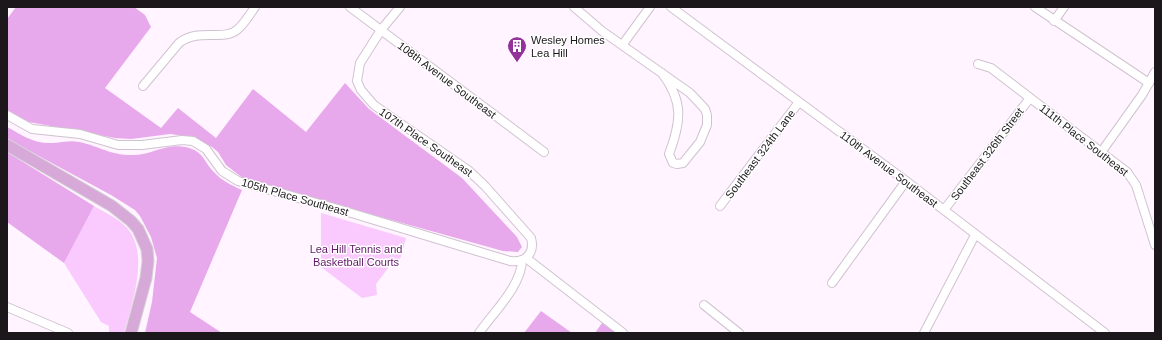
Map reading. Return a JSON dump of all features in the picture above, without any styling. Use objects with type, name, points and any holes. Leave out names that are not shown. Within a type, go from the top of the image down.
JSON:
[{"type":"main road","points":[[7,145],[112,206],[132,221],[138,229],[147,249],[148,260],[146,278],[131,333]]},
{"type":"street","points":[[143,86],[179,43],[185,38],[202,34],[221,35],[233,33],[238,29],[255,7]]},
{"type":"street","name":"108th Avenue Southeast","points":[[350,7],[544,152]]},
{"type":"street","points":[[381,30],[400,7]]},
{"type":"street","points":[[574,7],[590,22],[690,93],[704,108],[707,115],[707,125],[700,142],[683,163],[673,163],[668,154],[676,135],[678,107],[675,94],[662,74]]},
{"type":"street","points":[[623,44],[650,7]]},
{"type":"street","name":"110th Avenue Southeast","points":[[671,7],[906,181],[1105,333]]},
{"type":"street","points":[[1035,7],[1054,21],[1102,50],[1149,83]]},
{"type":"street","points":[[1054,21],[1064,7]]},
{"type":"street","name":"107th Place Southeast","points":[[381,30],[360,63],[357,81],[363,94],[374,105],[457,161],[485,186],[531,238],[533,245],[532,251],[524,259],[516,284],[479,333]]},
{"type":"street","name":"111th Place Southeast","points":[[978,64],[991,68],[1102,151],[1133,179],[1155,244]]},
{"type":"street","points":[[1102,151],[1155,72]]},
{"type":"street","name":"Southeast 326th Street","points":[[944,210],[1030,98]]},
{"type":"street","name":"Southeast 324th Lane","points":[[720,206],[799,102]]},
{"type":"street","name":"105th Place Southeast","points":[[7,115],[32,129],[80,134],[118,145],[142,145],[182,140],[193,141],[206,149],[222,171],[238,182],[338,209],[499,258],[515,261],[524,259]]},
{"type":"street","points":[[832,283],[906,181]]},
{"type":"street","points":[[924,333],[975,235]]},
{"type":"street","points":[[524,259],[623,333]]},
{"type":"street","points":[[704,305],[739,333]]},
{"type":"street","points":[[7,307],[68,333]]},
{"type":"green space","points":[[94,206],[123,224],[132,234],[137,247],[138,261],[135,292],[124,333],[109,333],[109,326],[101,322],[64,263]]},
{"type":"green space","name":"Lea Hill Tennis and Basketball Courts","points":[[321,213],[406,238],[401,257],[398,260],[395,259],[376,284],[377,295],[362,298],[321,267]]},
{"type":"shaded area","points":[[16,7],[134,7],[145,15],[151,27],[105,88],[161,128],[178,108],[216,138],[253,89],[306,132],[345,83],[369,109],[462,178],[517,237],[522,247],[518,252],[503,251],[244,179],[226,165],[218,152],[212,147],[185,136],[170,134],[131,139],[115,138],[29,122],[7,110],[7,19]]},
{"type":"shaded area","points":[[7,127],[39,142],[52,143],[76,141],[126,155],[141,154],[172,146],[185,147],[200,154],[210,168],[220,178],[242,190],[190,312],[222,333],[145,333],[152,302],[157,258],[151,237],[140,216],[135,210],[111,195],[11,141],[7,138]]},
{"type":"shaded area","points":[[7,152],[94,206],[64,263],[7,222]]},
{"type":"shaded area","points":[[541,311],[572,333],[524,333]]},
{"type":"shaded area","points":[[602,323],[616,333],[595,333]]},
{"type":"place","name":"Wesley Homes Lea Hill","points":[[517,63]]}]
